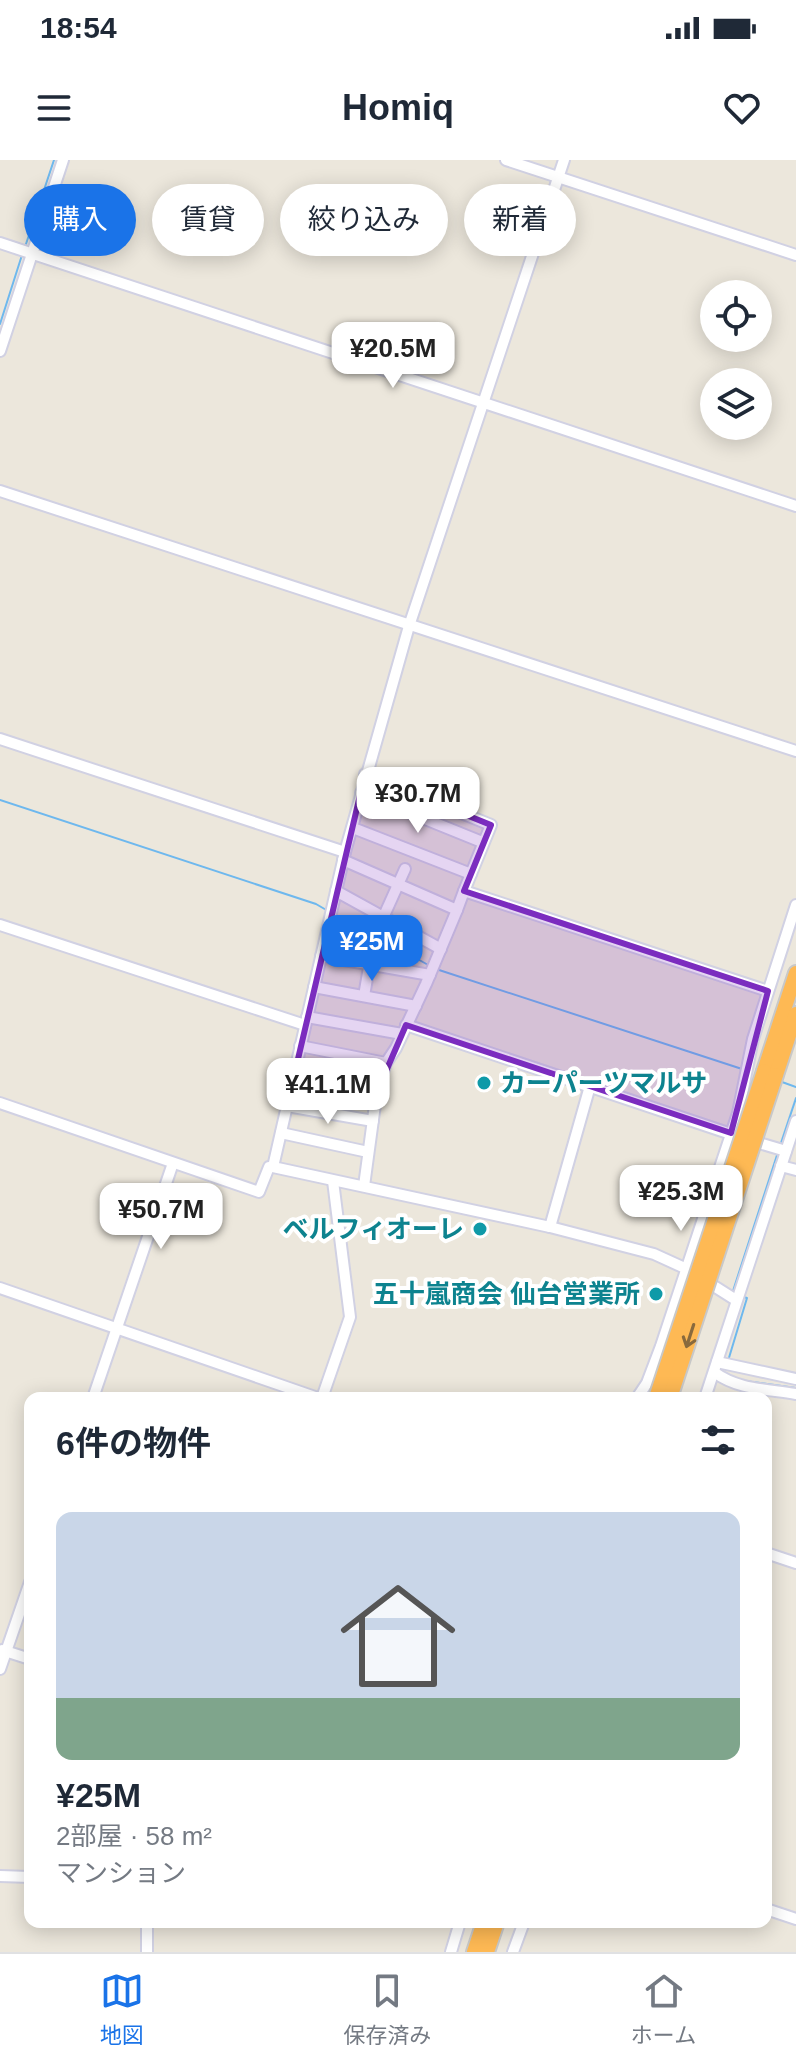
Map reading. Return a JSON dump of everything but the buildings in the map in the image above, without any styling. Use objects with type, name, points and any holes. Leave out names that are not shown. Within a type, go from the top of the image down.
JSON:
[{"type":"highway","points":[[672,1392],[770,1073],[796,973]]},
{"type":"highway","points":[[658,1392],[770,1073],[796,1014]]},
{"type":"highway","points":[[474,1952],[482,1928]]},
{"type":"highway","points":[[487,1952],[495,1928]]},
{"type":"street","points":[[55,184],[63,160]]},
{"type":"street","points":[[506,160],[796,255]]},
{"type":"street","points":[[273,1167],[365,774],[409,626],[564,160]]},
{"type":"street","points":[[0,243],[24,250]]},
{"type":"street","points":[[0,351],[31,256]]},
{"type":"street","points":[[41,256],[796,506]]},
{"type":"street","points":[[0,491],[796,751]]},
{"type":"street","points":[[0,739],[344,856],[457,910]]},
{"type":"street","points":[[364,1186],[377,1092],[386,1063],[416,1006],[491,825],[365,774]]},
{"type":"street","points":[[361,793],[482,842]]},
{"type":"street","points":[[353,828],[471,874]]},
{"type":"street","points":[[364,996],[376,935],[405,869]]},
{"type":"street","points":[[336,891],[441,949]]},
{"type":"street","points":[[464,891],[768,991]]},
{"type":"street","points":[[641,1392],[661,1346],[731,1133],[768,991],[796,905]]},
{"type":"street","points":[[0,925],[306,1021],[404,1030],[590,1086],[781,1150]]},
{"type":"street","points":[[321,956],[370,966],[432,969]]},
{"type":"street","points":[[314,987],[416,1006]]},
{"type":"street","points":[[300,1046],[386,1063]]},
{"type":"street","points":[[294,1076],[377,1092]]},
{"type":"street","points":[[550,1227],[590,1086]]},
{"type":"street","points":[[0,1103],[259,1192],[269,1167],[273,1167],[550,1227],[654,1254],[687,1269],[736,1300]]},
{"type":"street","points":[[287,1106],[373,1121]]},
{"type":"street","points":[[707,1392],[781,1166],[781,1150],[796,1121]]},
{"type":"street","points":[[281,1133],[368,1152]]},
{"type":"street","points":[[95,1392],[173,1163]]},
{"type":"street","points":[[781,1166],[796,1170]]},
{"type":"street","points":[[322,1392],[350,1317],[333,1181]]},
{"type":"street","points":[[0,1288],[302,1392]]},
{"type":"street","points":[[717,1366],[796,1379]]},
{"type":"street","points":[[717,1366],[727,1381],[748,1388],[796,1394]]},
{"type":"street","points":[[772,1555],[796,1563]]},
{"type":"street","points":[[0,1669],[3,1650],[24,1597]]},
{"type":"street","points":[[3,1650],[24,1657]]},
{"type":"street","points":[[0,1876],[24,1877]]},
{"type":"street","points":[[772,1911],[796,1919]]},
{"type":"street","points":[[147,1928],[147,1952]]},
{"type":"street","points":[[451,1952],[458,1928]]},
{"type":"street","points":[[513,1952],[522,1928]]},
{"type":"highlighted area","points":[[365,774],[491,825],[464,891],[768,991],[731,1133],[406,1025],[377,1092],[294,1076]]},
{"type":"green space","points":[[337,918],[371,935],[368,951],[330,943]]},
{"type":"waterway","points":[[46,184],[54,160]]},
{"type":"waterway","points":[[0,324],[22,255]]},
{"type":"waterway","points":[[0,800],[316,904],[328,911]]},
{"type":"waterway","points":[[334,914],[370,934]]},
{"type":"waterway","points":[[380,938],[430,966]]},
{"type":"waterway","points":[[436,969],[742,1069]]},
{"type":"waterway","points":[[782,1082],[796,1087]]},
{"type":"waterway","points":[[780,1146],[796,1098]]},
{"type":"waterway","points":[[733,1291],[778,1152]]},
{"type":"waterway","points":[[728,1361],[747,1298],[744,1297]]},
{"type":"waterway","points":[[745,1381],[796,1388]]},
{"type":"place","name":"カーパーツマルサ","points":[[484,1083]]},
{"type":"place","name":"ベルフィオーレ","points":[[480,1229]]},
{"type":"place","name":"五十嵐商会 仙台営業所","points":[[656,1294]]}]
